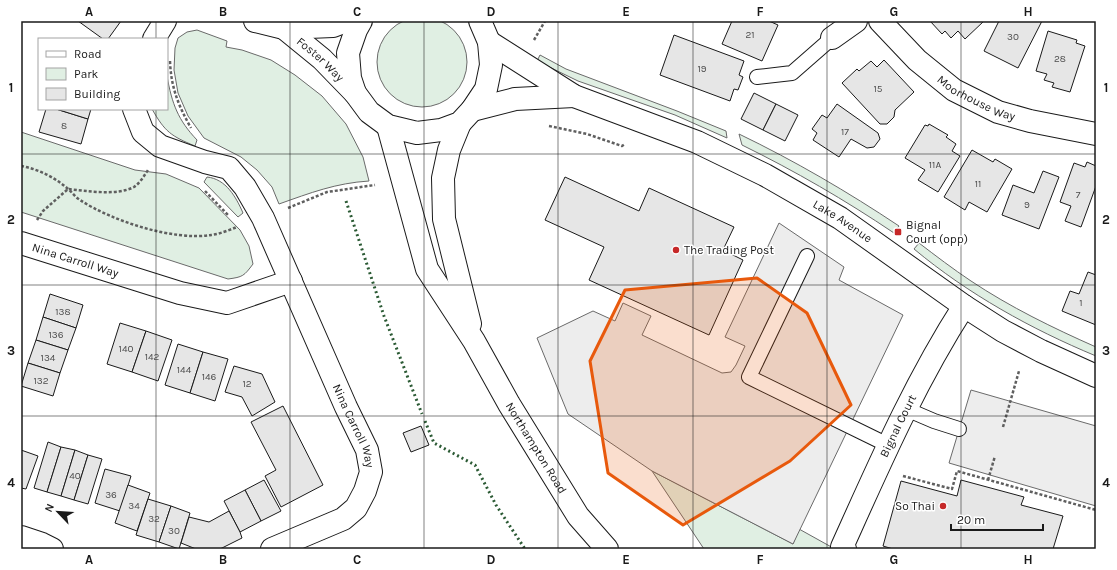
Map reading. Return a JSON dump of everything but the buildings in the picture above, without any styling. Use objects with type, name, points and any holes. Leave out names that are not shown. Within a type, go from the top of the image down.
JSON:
[{"type":"street","points":[[155,38],[165,21]]},
{"type":"street","name":"Foster Way","points":[[255,21],[284,28],[333,26],[346,21]]},
{"type":"street","points":[[361,21],[356,30],[348,54],[350,78],[355,93],[369,112],[388,126],[417,133],[441,130],[466,117],[515,99],[574,96]]},
{"type":"street","name":"Northampton Road","points":[[474,341],[444,219],[443,178],[449,150],[466,117],[486,89],[491,65],[489,42],[480,21]]},
{"type":"street","points":[[832,38],[856,21]]},
{"type":"street","name":"Moorhouse Way","points":[[880,21],[917,60],[954,90],[1005,114],[1030,121],[1095,129]]},
{"type":"street","name":"Foster Way","points":[[284,28],[322,59],[355,93]]},
{"type":"street","points":[[489,42],[574,96]]},
{"type":"street","name":"Lake Avenue","points":[[574,96],[697,142],[765,175],[840,218],[964,306],[1003,331],[1096,376]]},
{"type":"street","name":"Nina Carroll Way","points":[[134,110],[143,132],[160,146],[199,160],[229,168],[245,187],[262,218],[346,407],[367,450],[371,472],[365,492],[356,508],[343,519],[272,549]]},
{"type":"street","name":"Northampton Road","points":[[388,126],[427,269],[474,341],[509,404],[578,516],[607,549]]},
{"type":"street","name":"Nina Carroll Way","points":[[25,244],[180,293],[227,302],[291,281]]},
{"type":"street","name":"Bignal Court","points":[[845,549],[842,547],[888,445],[931,359],[964,306]]},
{"type":"street","points":[[21,537],[52,549]]},
{"type":"lane","points":[[757,77],[792,74],[832,38]]},
{"type":"lane","points":[[807,256],[750,377],[888,445]]},
{"type":"lane","points":[[906,409],[934,421],[959,429]]},
{"type":"path","points":[[532,44],[545,21]]},
{"type":"path","points":[[170,58],[174,94],[193,132]]},
{"type":"path","points":[[543,125],[587,134],[622,146]]},
{"type":"path","points":[[199,160],[194,180],[229,216]]},
{"type":"path","points":[[25,244],[43,211],[68,189],[90,192],[125,190],[135,186],[142,180],[151,165]]},
{"type":"path","points":[[21,166],[30,167],[50,176],[80,200],[123,221],[150,230],[173,234],[210,235],[239,227],[234,222]]},
{"type":"path","points":[[282,210],[328,192],[379,184]]},
{"type":"path","points":[[1003,427],[1019,371]]},
{"type":"path","points":[[988,480],[995,456]]},
{"type":"path","points":[[878,466],[892,473],[952,489],[957,472],[1096,510]]},
{"type":"highlighted area","points":[[757,278],[807,313],[851,405],[790,461],[683,525],[608,473],[590,361],[625,290]]},
{"type":"green space","points":[[422,17],[439,21],[454,30],[463,45],[467,62],[463,79],[454,94],[439,103],[422,107],[405,103],[390,94],[381,79],[377,62],[381,45],[390,30],[405,21]]},
{"type":"green space","points":[[197,30],[227,41],[226,47],[242,50],[271,60],[295,75],[322,96],[346,124],[363,157],[369,181],[334,186],[279,204],[272,187],[257,170],[241,157],[204,138],[188,116],[178,93],[174,70],[175,48],[178,38],[187,32]]},
{"type":"green space","points":[[540,55],[566,69],[726,131],[727,138],[675,115],[578,81],[537,61]]},
{"type":"green space","points":[[168,81],[171,95],[180,118],[190,133],[197,140],[195,146],[174,136],[161,123],[153,110],[168,110]]},
{"type":"green space","points":[[21,132],[135,170],[166,174],[199,188],[240,230],[249,246],[253,264],[243,275],[237,278],[228,279],[21,212]]},
{"type":"green space","points":[[739,134],[821,177],[899,226],[894,233],[820,186],[742,145]]},
{"type":"green space","points":[[207,177],[220,181],[230,190],[243,213],[238,217],[204,182]]},
{"type":"green space","points":[[919,243],[964,276],[1001,300],[1048,325],[1096,347],[1096,356],[1024,322],[978,296],[914,249]]},
{"type":"green space","points":[[652,471],[793,544],[799,529],[835,549],[704,549]]},
{"type":"shaded area","points":[[779,223],[844,267],[839,280],[903,315],[793,544],[652,471],[568,414],[537,338],[593,311],[615,321],[623,303],[651,316],[642,335],[722,373],[731,372],[745,346],[725,337]]},
{"type":"shaded area","points":[[971,390],[1096,426],[1096,506],[949,463]]},
{"type":"hedge","points":[[346,201],[384,316],[422,414]]},
{"type":"hedge","points":[[425,421],[434,443],[475,465],[496,505],[525,549]]},
{"type":"place","name":"Bignal Court (opp)","points":[[898,232]]},
{"type":"place","name":"The Trading Post","points":[[676,250]]},
{"type":"place","name":"So Thai","points":[[943,506]]}]
